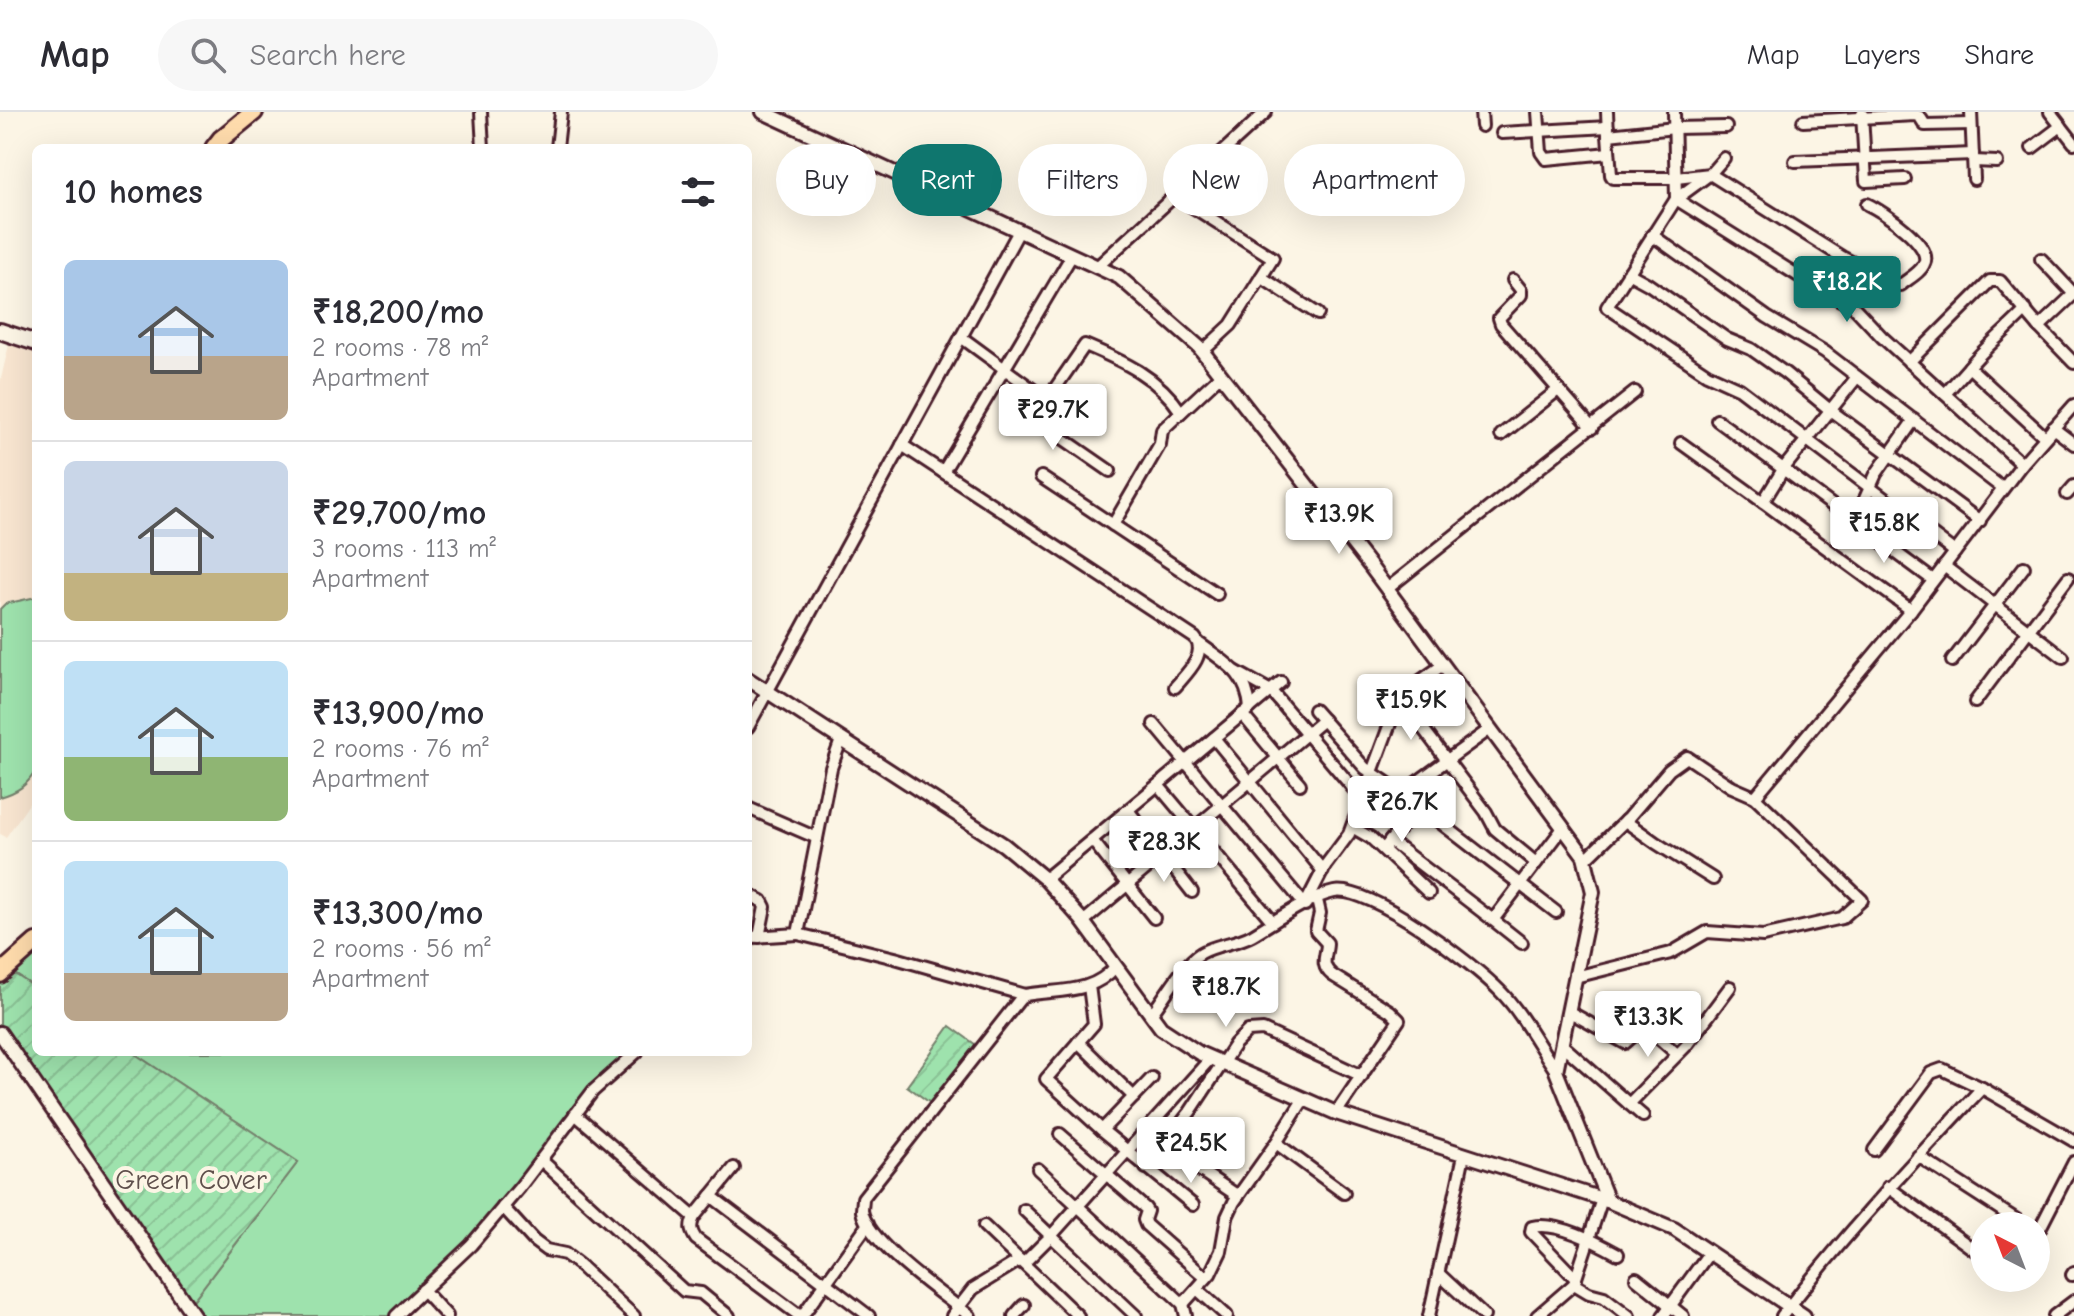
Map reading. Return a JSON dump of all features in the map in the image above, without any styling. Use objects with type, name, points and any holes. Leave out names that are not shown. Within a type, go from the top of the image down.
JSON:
[{"type":"main road","points":[[217,144],[254,112]]},
{"type":"main road","points":[[0,331],[32,342]]},
{"type":"main road","points":[[0,974],[32,946]]},
{"type":"street","points":[[481,112],[483,144]]},
{"type":"street","points":[[557,144],[561,112]]},
{"type":"street","points":[[763,112],[1119,277],[1203,351],[1387,589],[1585,860],[1593,892],[1556,1071]]},
{"type":"street","points":[[1231,144],[1266,112]]},
{"type":"street","points":[[1481,112],[1482,126]]},
{"type":"street","points":[[1538,112],[1541,152],[1546,159],[1609,153]]},
{"type":"street","points":[[1607,112],[1611,175],[1618,180],[1710,174],[1842,257],[1895,285],[1901,285],[1924,265],[1926,257],[1923,248],[1884,212],[1867,204]]},
{"type":"street","points":[[1674,112],[1676,199]]},
{"type":"street","points":[[1971,112],[1974,179]]},
{"type":"street","points":[[2050,112],[2074,143]]},
{"type":"street","points":[[1803,121],[1862,115],[1915,115],[1925,125],[1971,124]]},
{"type":"street","points":[[1862,115],[1866,181],[1905,179]]},
{"type":"street","points":[[2032,148],[2061,126]]},
{"type":"street","points":[[1502,133],[1726,127]]},
{"type":"street","points":[[1724,158],[1710,174],[1676,199],[1607,307],[1707,374],[1740,389],[1955,552]]},
{"type":"street","points":[[1795,161],[1973,158],[1997,162]]},
{"type":"street","points":[[1676,199],[1824,292],[1853,306],[1909,362],[2022,464]]},
{"type":"street","points":[[1097,267],[1163,205]]},
{"type":"street","points":[[1203,351],[1231,325],[1273,258],[1207,216]]},
{"type":"street","points":[[752,720],[1019,231]]},
{"type":"street","points":[[1652,235],[1857,377],[2002,488]]},
{"type":"street","points":[[943,472],[1072,255]]},
{"type":"street","points":[[2039,327],[2074,294],[2041,259]]},
{"type":"street","points":[[1628,273],[1727,339],[1751,349],[1980,521]]},
{"type":"street","points":[[1261,277],[1318,314]]},
{"type":"street","points":[[1513,280],[1521,295],[1499,318],[1501,324],[1592,428]]},
{"type":"street","points":[[1909,362],[1990,281],[2000,281],[2074,363]]},
{"type":"street","points":[[1945,394],[1987,344],[2026,310]]},
{"type":"street","points":[[961,337],[1047,400]]},
{"type":"street","points":[[1034,419],[1085,345],[1139,370],[1181,412]]},
{"type":"street","points":[[1969,367],[2045,437]]},
{"type":"street","points":[[1113,525],[1160,444],[1162,430],[1221,375]]},
{"type":"street","points":[[1763,502],[1784,468],[1857,377]]},
{"type":"street","points":[[1501,435],[1558,390]]},
{"type":"street","points":[[1387,589],[1635,392]]},
{"type":"street","points":[[1755,797],[1911,610],[2002,488],[2074,405]]},
{"type":"street","points":[[1016,406],[1110,471]]},
{"type":"street","points":[[1717,420],[1933,580]]},
{"type":"street","points":[[1854,523],[1869,487],[1914,420]]},
{"type":"street","points":[[2053,428],[2074,444]]},
{"type":"street","points":[[1681,443],[1911,610]]},
{"type":"street","points":[[902,445],[1195,638],[1235,671],[1271,691],[1363,800]]},
{"type":"street","points":[[1041,477],[1217,594]]},
{"type":"street","points":[[1944,566],[2063,657]]},
{"type":"street","points":[[1952,661],[2024,567]]},
{"type":"street","points":[[1975,702],[2068,578]]},
{"type":"street","points":[[1175,687],[1195,662],[1200,644]]},
{"type":"street","points":[[1305,905],[1352,827],[1391,721],[1420,681],[1443,665]]},
{"type":"street","points":[[1235,671],[1247,686],[1246,711],[1277,757],[1300,784]]},
{"type":"street","points":[[752,682],[1004,845],[1045,879],[1083,922],[1161,1028],[1216,1062],[1336,1113],[1605,1200],[1674,1229],[1786,1311],[1804,1316]]},
{"type":"street","points":[[1045,879],[1281,682]]},
{"type":"street","points":[[1403,702],[1486,812],[1495,829],[1536,863]]},
{"type":"street","points":[[1314,710],[1372,774],[1402,793],[1556,912]]},
{"type":"street","points":[[1083,922],[1323,720]]},
{"type":"street","points":[[1154,724],[1305,905]]},
{"type":"street","points":[[1402,793],[1490,729]]},
{"type":"street","points":[[1214,738],[1323,871]]},
{"type":"street","points":[[798,934],[831,768],[841,740]]},
{"type":"street","points":[[1575,977],[1671,953],[1707,932],[1763,936],[1842,918],[1862,900],[1755,797],[1732,787],[1687,757],[1669,770],[1625,821],[1585,860]]},
{"type":"street","points":[[1158,785],[1273,922]]},
{"type":"street","points":[[1386,846],[1418,805]]},
{"type":"street","points":[[752,810],[817,838]]},
{"type":"street","points":[[1128,810],[1192,892]]},
{"type":"street","points":[[1625,821],[1713,879]]},
{"type":"street","points":[[1352,827],[1386,846],[1522,943]]},
{"type":"street","points":[[1493,920],[1563,828]]},
{"type":"street","points":[[1092,840],[1154,918]]},
{"type":"street","points":[[1386,846],[1429,893]]},
{"type":"street","points":[[1151,1015],[1202,952],[1241,941],[1334,892],[1352,893],[1396,914],[1461,956],[1502,992],[1556,1071],[1605,1200],[1575,1281],[1544,1314]]},
{"type":"street","points":[[752,896],[762,901],[765,907],[759,937]]},
{"type":"street","points":[[1317,900],[1320,913],[1316,931],[1327,943],[1323,958],[1325,968],[1399,1018],[1336,1113]]},
{"type":"street","points":[[752,940],[798,934],[925,965],[1025,995],[1076,991],[1107,978],[1116,966]]},
{"type":"street","points":[[1089,986],[1094,1024],[1046,1079],[1146,1168],[1193,1205]]},
{"type":"street","points":[[1629,1104],[1677,1054],[1730,987]]},
{"type":"street","points":[[970,1316],[956,1312],[904,1265],[868,1224],[862,1212],[863,1198],[1025,995]]},
{"type":"street","points":[[1568,1011],[1625,1043],[1642,1028],[1647,1028],[1677,1054]]},
{"type":"street","points":[[956,1312],[983,1281],[1022,1261],[1051,1236],[1243,1035],[1255,1029],[1263,1030],[1362,1076]]},
{"type":"street","points":[[0,1033],[194,1316]]},
{"type":"street","points":[[1078,1042],[1134,1097]]},
{"type":"street","points":[[1561,1044],[1643,1116]]},
{"type":"street","points":[[396,1316],[471,1245],[600,1084],[632,1056]]},
{"type":"street","points":[[1146,1168],[1164,1146],[1216,1062]]},
{"type":"street","points":[[1874,1150],[1931,1073],[1942,1069],[1982,1088],[2074,1141]]},
{"type":"street","points":[[1102,1130],[1152,1078]]},
{"type":"street","points":[[1786,1311],[1888,1187],[1982,1088]]},
{"type":"street","points":[[1183,1304],[1206,1278],[1221,1251],[1227,1217],[1238,1196],[1303,1100]]},
{"type":"street","points":[[575,1114],[694,1217]]},
{"type":"street","points":[[1060,1134],[1147,1211],[1144,1220],[1150,1230],[1206,1278]]},
{"type":"street","points":[[1276,1143],[1344,1193]]},
{"type":"street","points":[[1164,1146],[1238,1196]]},
{"type":"street","points":[[1429,1316],[1464,1155]]},
{"type":"street","points":[[1918,1156],[2004,1212]]},
{"type":"street","points":[[541,1160],[684,1291],[701,1293],[729,1316]]},
{"type":"street","points":[[2048,1212],[2074,1162]]},
{"type":"street","points":[[734,1168],[694,1217],[690,1225],[696,1239],[801,1316],[868,1224]]},
{"type":"street","points":[[1038,1169],[1183,1304],[1186,1316]]},
{"type":"street","points":[[1888,1187],[1970,1247]]},
{"type":"street","points":[[711,1196],[869,1316]]},
{"type":"street","points":[[503,1207],[534,1241],[546,1250],[565,1254],[572,1259],[634,1316]]},
{"type":"street","points":[[1024,1210],[1136,1316]]},
{"type":"street","points":[[984,1226],[1078,1316]]},
{"type":"street","points":[[1618,1254],[1589,1238],[1549,1227],[1532,1227],[1531,1232],[1575,1281],[1589,1293],[1604,1297],[1629,1316]]},
{"type":"street","points":[[1663,1316],[1709,1253]]},
{"type":"street","points":[[1438,1273],[1484,1316]]},
{"type":"street","points":[[1636,1278],[1683,1316]]},
{"type":"street","points":[[1197,1289],[1227,1316]]},
{"type":"street","points":[[423,1290],[447,1316]]},
{"type":"street","points":[[2054,1316],[2074,1301]]},
{"type":"street","points":[[1014,1316],[1024,1305]]},
{"type":"shaded area","points":[[11,336],[32,343],[32,800],[6,837],[0,834],[0,383]]},
{"type":"green space","points":[[32,598],[32,776],[21,788],[0,797],[0,609],[5,604]]},
{"type":"green space","points":[[32,945],[32,985],[7,969]]},
{"type":"green space","name":"Green Cover","points":[[7,969],[32,985],[32,1056],[138,1056],[298,1162],[188,1307],[0,1033],[0,975]]},
{"type":"green space","points":[[950,1026],[976,1045],[933,1105],[907,1086]]},
{"type":"green space","points":[[138,1056],[627,1056],[599,1081],[509,1199],[454,1261],[391,1316],[194,1316],[188,1307],[298,1162]]}]
